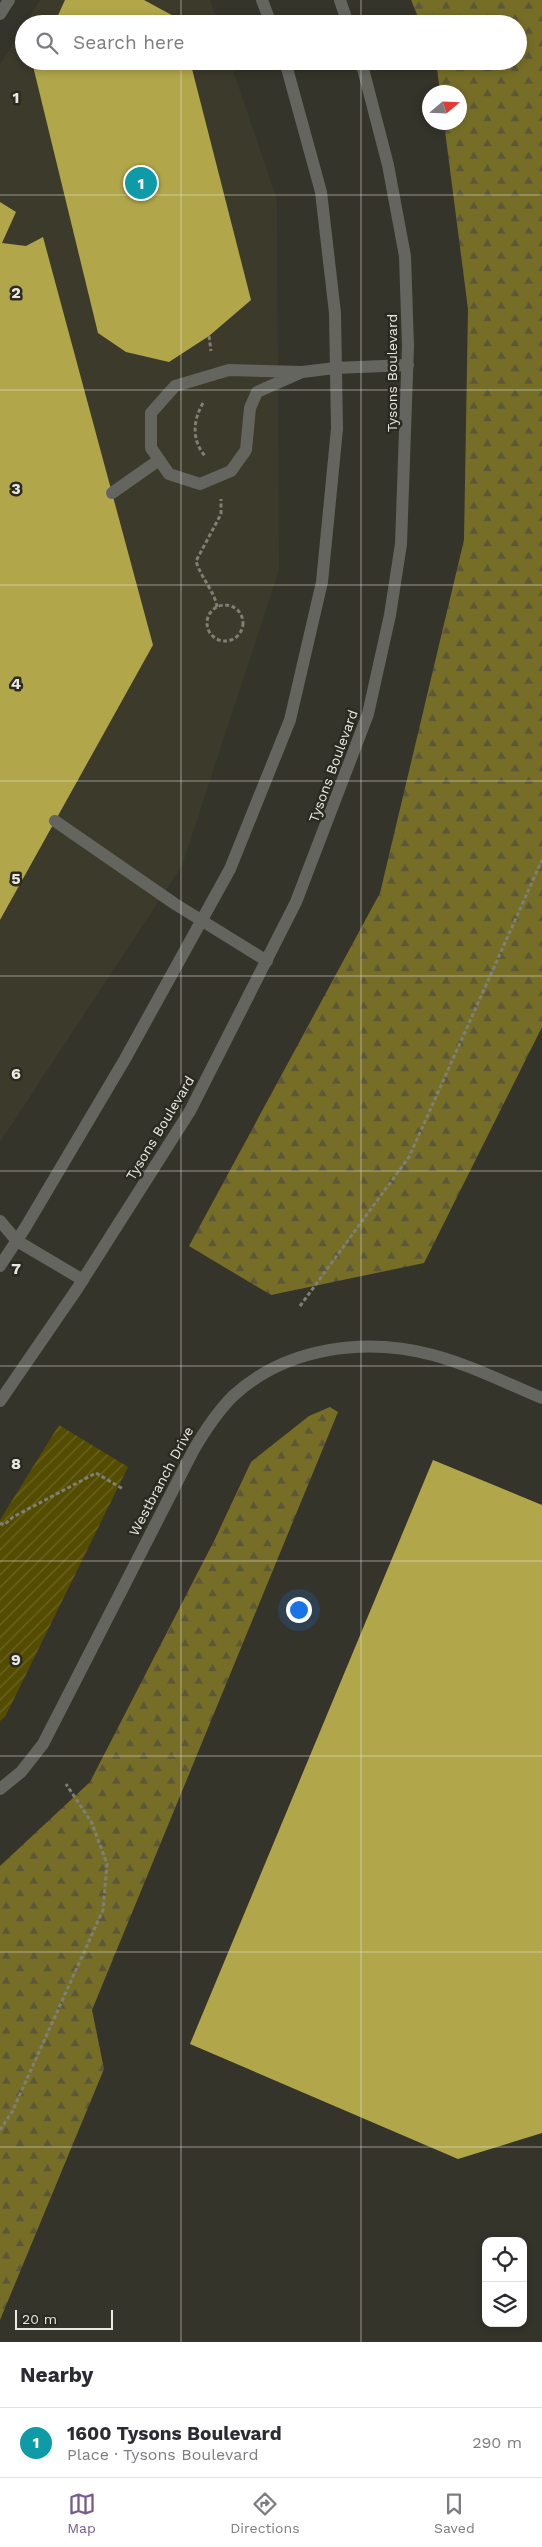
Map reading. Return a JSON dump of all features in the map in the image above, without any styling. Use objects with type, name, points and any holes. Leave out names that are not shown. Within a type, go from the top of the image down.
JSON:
[{"type":"street","points":[[0,14],[9,0]]},
{"type":"street","points":[[262,0],[268,15]]},
{"type":"street","points":[[340,0],[345,15]]},
{"type":"street","points":[[0,1266],[17,1241],[125,1059],[230,869],[292,710],[322,582],[336,430],[335,313],[321,192],[287,70]]},
{"type":"street","name":"Tysons Boulevard","points":[[0,1401],[83,1280],[190,1111],[267,962],[300,893],[368,714],[390,616],[401,544],[408,365],[405,256],[388,165],[363,70]]},
{"type":"street","points":[[302,372],[257,392],[250,408],[246,450],[231,471],[200,484],[169,474],[151,448],[151,413],[175,386],[229,370],[302,372],[335,368],[408,365]]},
{"type":"street","points":[[112,493],[159,460]]},
{"type":"street","points":[[55,821],[202,921],[267,962]]},
{"type":"street","points":[[0,1221],[17,1241],[83,1280]]},
{"type":"street","name":"Westbranch Drive","points":[[0,1789],[21,1772],[43,1744],[188,1460],[209,1424],[233,1396],[266,1372],[300,1356],[331,1349],[378,1347],[430,1354],[451,1360],[542,1398]]},
{"type":"path","points":[[226,605],[241,613],[244,621],[242,631],[235,639],[226,642],[216,639],[209,632],[207,622],[210,613],[217,607],[226,605]]},
{"type":"path","points":[[300,1306],[409,1157],[542,860]]},
{"type":"path","points":[[0,1523],[4,1525],[14,1517],[96,1473],[124,1489]]},
{"type":"path","points":[[0,2130],[12,2112],[103,1910],[106,1864],[92,1822],[66,1784]]},
{"type":"shaded area","points":[[40,0],[210,0],[215,15],[31,15]]},
{"type":"shaded area","points":[[15,41],[15,70],[233,70],[277,200],[279,570],[182,866],[0,1142],[0,65]]},
{"type":"shaded area","points":[[59,1425],[128,1467],[5,1717],[0,1721],[0,1520]]},
{"type":"green space","points":[[411,0],[542,0],[542,1027],[424,1263],[271,1295],[189,1246],[380,893],[464,540],[468,309],[445,130],[467,130],[467,85],[439,85],[437,70],[527,70],[527,15],[417,15]]},
{"type":"green space","points":[[330,1407],[338,1412],[92,2010],[104,2069],[0,2320],[0,1866],[90,1782],[215,1539],[251,1462],[309,1416]]},
{"type":"building","points":[[65,0],[144,0],[172,15],[58,15]]},
{"type":"building","points":[[34,70],[192,70],[251,300],[209,336],[169,362],[126,352],[98,333]]},
{"type":"building","points":[[0,202],[16,212],[2,243],[26,246],[43,237],[153,645],[0,920]]},
{"type":"building","points":[[433,1460],[542,1505],[542,2133],[458,2159],[190,2044]]},
{"type":"place","name":"1600 Tysons Boulevard","points":[[141,183]]}]
